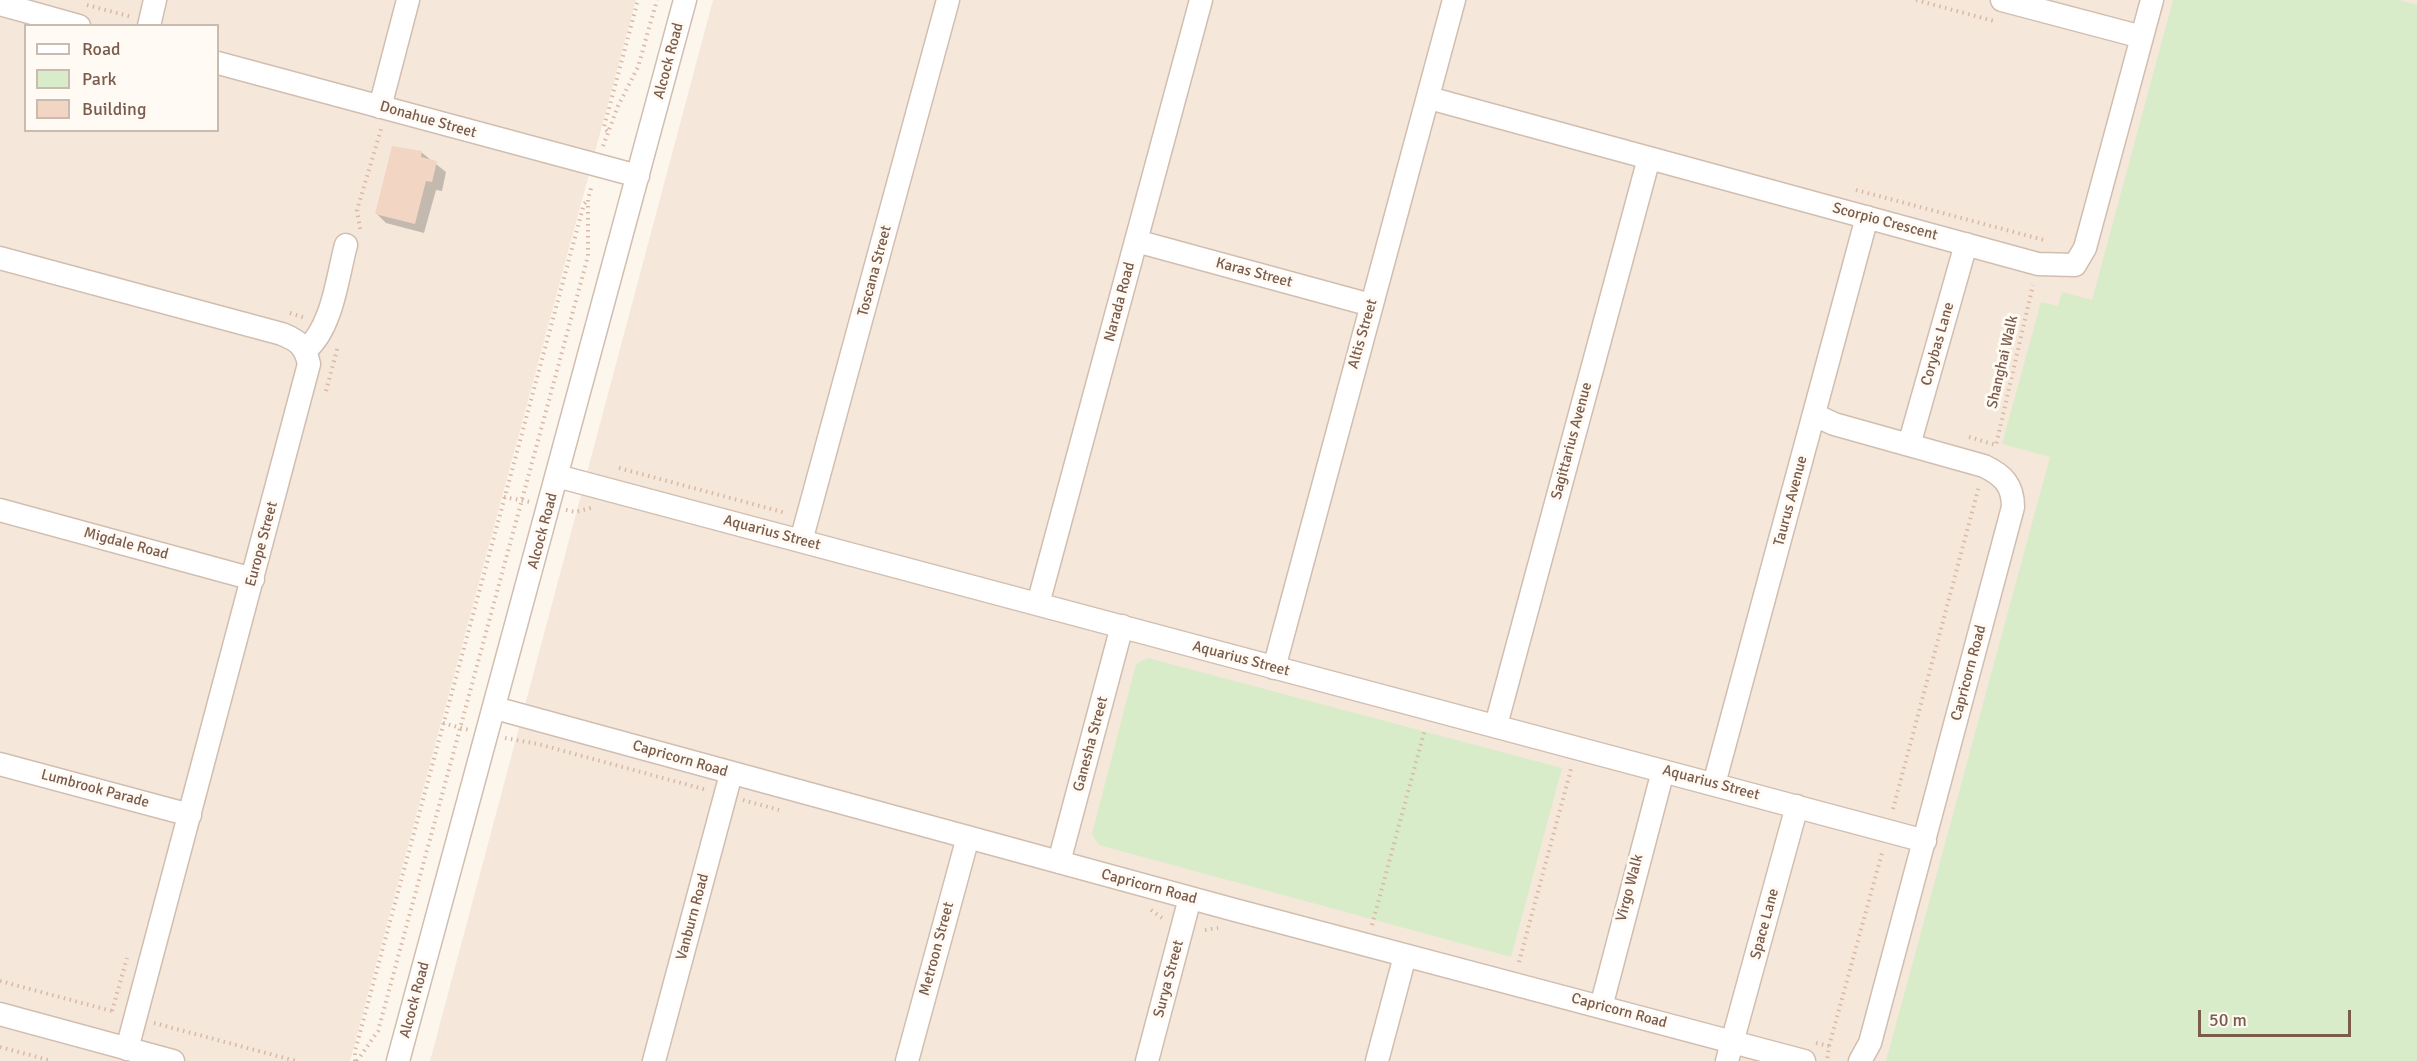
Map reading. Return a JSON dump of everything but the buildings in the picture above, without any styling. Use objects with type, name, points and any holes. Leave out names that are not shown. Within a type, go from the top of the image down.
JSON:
[{"type":"street","points":[[149,24],[155,0]]},
{"type":"street","points":[[380,107],[408,0]]},
{"type":"street","name":"Alcock Road","points":[[398,1061],[685,0]]},
{"type":"street","name":"Toscana Street","points":[[801,541],[948,0]]},
{"type":"street","name":"Narada Road","points":[[1038,604],[1201,0]]},
{"type":"street","name":"Altis Street","points":[[1274,668],[1454,0]]},
{"type":"street","points":[[2002,0],[2142,37]]},
{"type":"street","name":"Scorpio Crescent","points":[[1428,99],[2038,264],[2067,267],[2075,265],[2081,258],[2152,0]]},
{"type":"street","points":[[0,4],[72,24]]},
{"type":"street","name":"Donahue Street","points":[[219,63],[638,176]]},
{"type":"street","name":"Sagittarius Avenue","points":[[1496,725],[1649,158]]},
{"type":"street","name":"Taurus Avenue","points":[[1714,784],[1867,217]]},
{"type":"street","points":[[0,258],[282,334],[297,340],[306,350],[316,339],[326,321],[354,240]]},
{"type":"street","name":"Karas Street","points":[[1136,241],[1371,305]]},
{"type":"street","name":"Corybas Lane","points":[[1909,445],[1966,244]]},
{"type":"street","name":"Europe Street","points":[[127,1049],[307,375],[309,364],[306,350]]},
{"type":"street","name":"Capricorn Road","points":[[1815,416],[1834,424],[1984,466],[2004,477],[2013,495],[2013,507],[1925,841],[1870,1043],[1860,1061]]},
{"type":"street","name":"Aquarius Street","points":[[557,476],[1925,841]]},
{"type":"street","name":"Migdale Road","points":[[0,510],[253,579]]},
{"type":"street","name":"Ganesha Street","points":[[1059,862],[1122,626]]},
{"type":"street","name":"Capricorn Road","points":[[495,708],[729,785],[968,837],[1405,956],[1601,1006],[1730,1051],[1804,1061]]},
{"type":"street","name":"Lumbrook Parade","points":[[0,764],[190,815]]},
{"type":"street","name":"Virgo Walk","points":[[1601,1006],[1663,771]]},
{"type":"street","name":"Vanburn Road","points":[[654,1061],[729,785]]},
{"type":"street","name":"Space Lane","points":[[1730,1051],[1797,806]]},
{"type":"street","name":"Metroon Street","points":[[907,1061],[968,837]]},
{"type":"street","name":"Surya Street","points":[[1147,1061],[1190,898]]},
{"type":"street","points":[[1377,1061],[1405,956]]},
{"type":"street","points":[[0,1014],[173,1061]]},
{"type":"path","points":[[638,0],[604,127],[607,132],[638,68],[657,0]]},
{"type":"path","points":[[79,3],[149,24]]},
{"type":"path","points":[[354,240],[357,210],[381,129],[392,132]]},
{"type":"path","points":[[581,183],[592,186]]},
{"type":"path","points":[[588,199],[588,256],[378,1030],[356,1061],[355,1051],[443,723],[584,204],[588,199]]},
{"type":"path","name":"Shanghai Walk","points":[[1996,445],[2034,285]]},
{"type":"path","points":[[325,394],[339,341]]},
{"type":"path","points":[[1893,809],[1980,487]]},
{"type":"path","points":[[504,497],[575,512],[594,507]]},
{"type":"path","points":[[443,723],[488,735],[729,785],[781,810]]},
{"type":"path","points":[[1414,727],[1436,732]]},
{"type":"path","points":[[1372,925],[1425,729]]},
{"type":"path","points":[[1561,766],[1582,771]]},
{"type":"path","points":[[1519,962],[1571,769]]},
{"type":"path","points":[[1828,1046],[1882,853],[1871,850]]},
{"type":"path","points":[[1142,908],[1154,911],[1162,918]]},
{"type":"path","points":[[112,1011],[128,955]]},
{"type":"path","points":[[156,1023],[159,1012]]},
{"type":"path","points":[[0,1047],[52,1061]]},
{"type":"shaded area","points":[[0,0],[636,0],[350,1061],[0,1061]]},
{"type":"shaded area","points":[[713,0],[2417,0],[2417,1061],[430,1061]]},
{"type":"green space","points":[[2173,0],[2400,0],[2417,5],[2417,1061],[1886,1061],[2050,457],[2002,444],[2041,302],[2058,306],[2062,292],[2092,300]]},
{"type":"green space","points":[[1148,658],[1562,768],[1511,957],[1099,845],[1092,834],[1136,664]]}]
